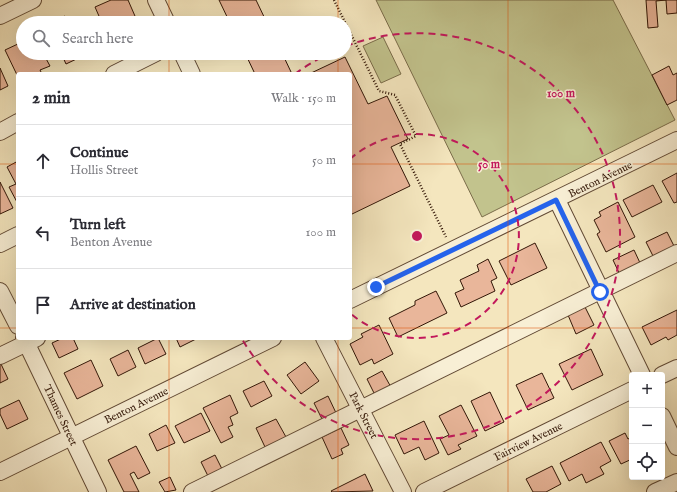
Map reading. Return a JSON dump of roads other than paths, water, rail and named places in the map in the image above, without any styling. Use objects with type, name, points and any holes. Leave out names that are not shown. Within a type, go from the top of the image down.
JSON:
[{"type":"street","points":[[0,16],[32,0]]},
{"type":"street","points":[[156,0],[164,16]]},
{"type":"street","points":[[118,72],[142,60]]},
{"type":"street","points":[[185,60],[191,72]]},
{"type":"street","points":[[0,132],[16,123]]},
{"type":"street","name":"Benton Avenue","points":[[352,299],[677,140]]},
{"type":"street","points":[[556,200],[640,372]]},
{"type":"street","points":[[0,244],[16,236]]},
{"type":"street","points":[[192,492],[677,253]]},
{"type":"street","points":[[0,291],[16,322]]},
{"type":"street","points":[[0,356],[29,340]]},
{"type":"street","name":"Thames Street","points":[[29,340],[71,437],[98,492]]},
{"type":"street","name":"Benton Avenue","points":[[0,472],[268,340]]},
{"type":"street","name":"Park Street","points":[[325,340],[403,492]]},
{"type":"street","points":[[665,374],[677,368]]},
{"type":"street","name":"Fairview Avenue","points":[[424,492],[629,391]]},
{"type":"street","points":[[665,422],[677,447]]},
{"type":"street","points":[[656,492],[677,482]]}]
